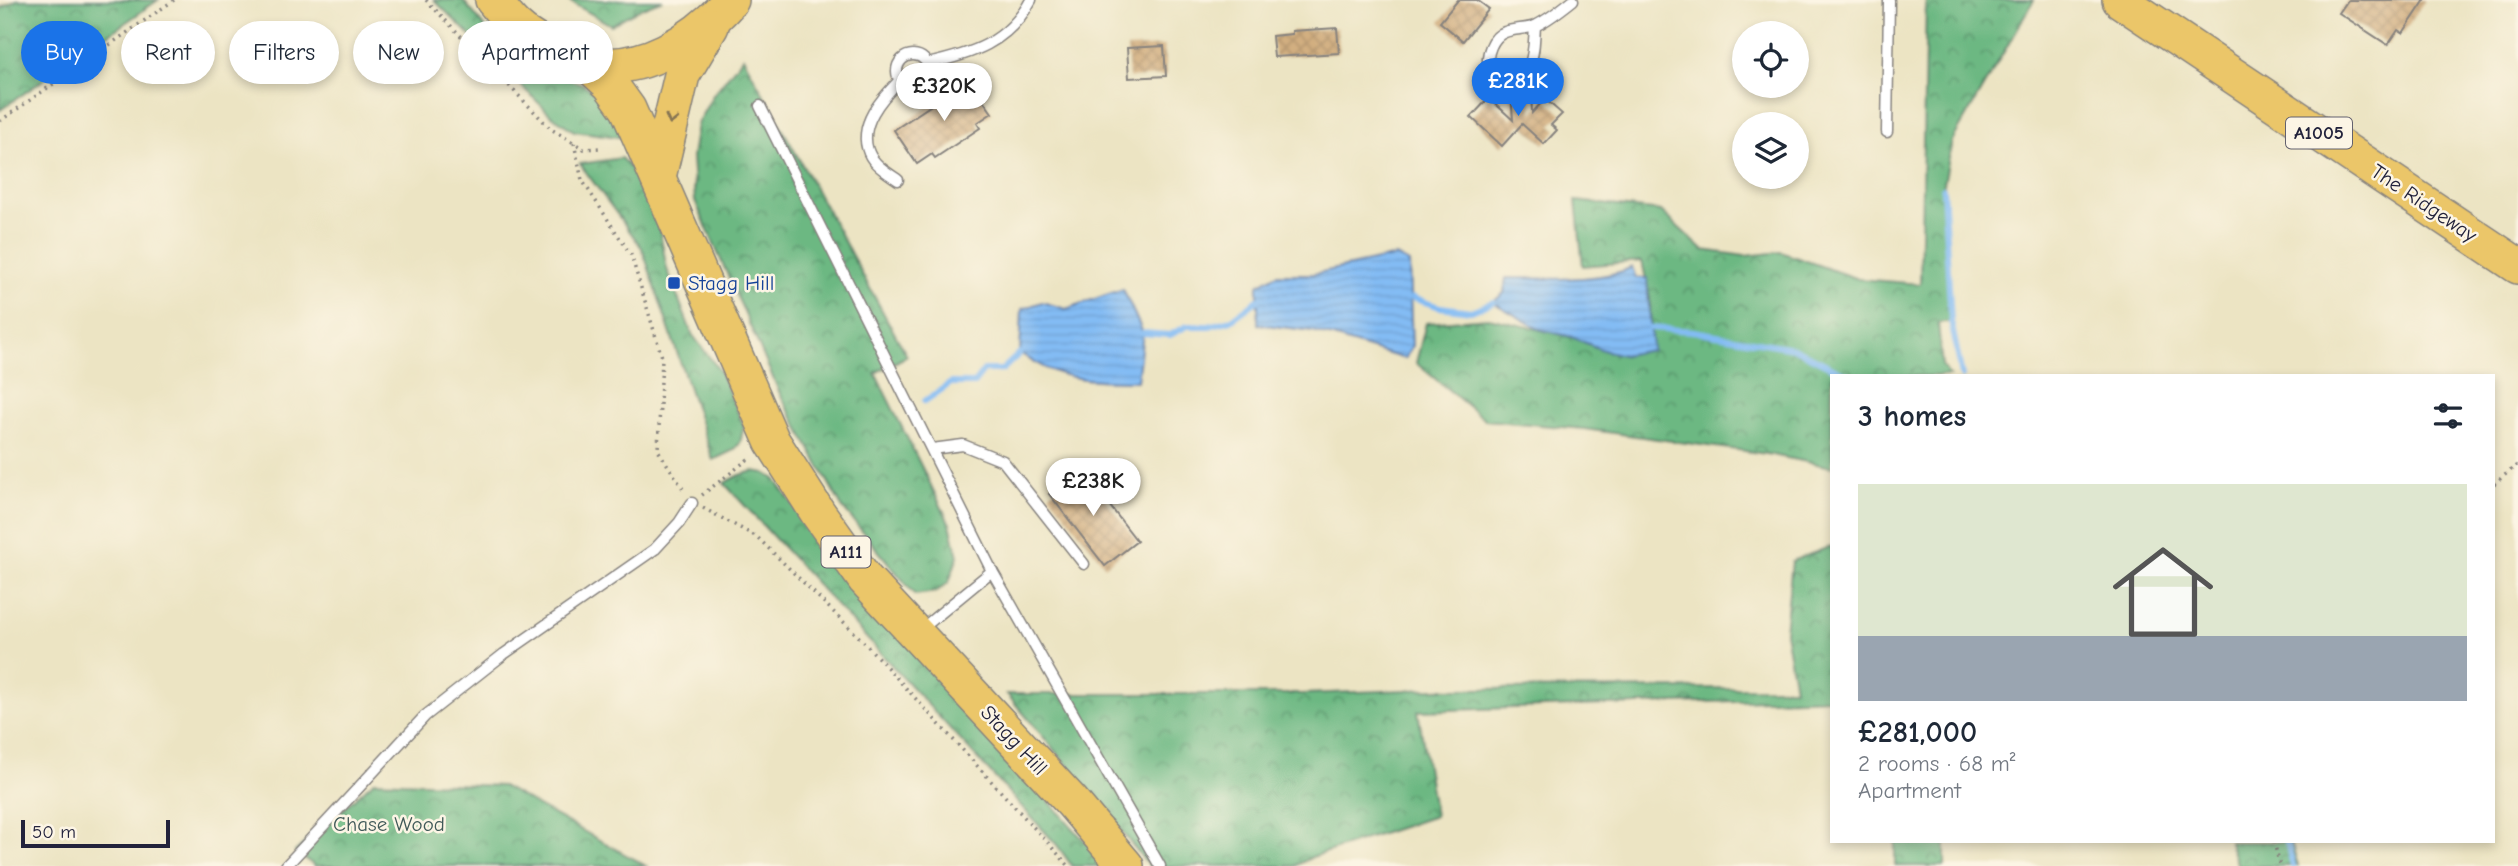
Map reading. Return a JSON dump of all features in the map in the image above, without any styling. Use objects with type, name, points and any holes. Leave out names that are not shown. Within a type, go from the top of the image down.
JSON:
[{"type":"main road","points":[[493,0],[510,21]]},
{"type":"main road","name":"The Ridgeway","points":[[2120,0],[2518,266]]},
{"type":"main road","points":[[613,64],[652,58],[693,36],[725,7]]},
{"type":"main road","points":[[658,177],[682,75],[725,7]]},
{"type":"main road","name":"Stagg Hill","points":[[610,84],[628,109],[772,441],[818,513],[865,579],[1072,802],[1126,866]]},
{"type":"lane","points":[[927,64],[966,55],[989,45],[1012,28],[1031,0]]},
{"type":"lane","points":[[1535,26],[1531,65],[1521,77],[1507,81],[1495,75],[1489,67],[1488,58],[1490,47],[1498,35],[1535,26],[1573,0]]},
{"type":"lane","points":[[1887,132],[1889,0]]},
{"type":"lane","points":[[914,55],[927,64],[928,74],[922,83],[908,86],[900,80],[898,66],[904,58],[914,55]]},
{"type":"lane","points":[[898,180],[880,167],[869,154],[866,137],[871,114],[881,99],[900,80]]},
{"type":"lane","points":[[760,106],[992,571],[1160,866]]},
{"type":"lane","points":[[932,449],[963,445],[1003,461],[1084,564]]},
{"type":"lane","points":[[286,866],[425,716],[504,654],[655,549],[679,523],[692,503]]},
{"type":"lane","points":[[915,634],[992,571]]},
{"type":"path","points":[[0,121],[174,0]]},
{"type":"path","points":[[426,0],[551,129],[584,149],[600,148]]},
{"type":"path","points":[[574,143],[582,180],[631,255],[662,357],[658,450],[692,503],[757,537],[861,639],[1069,866]]},
{"type":"path","points":[[692,503],[772,441]]},
{"type":"path","points":[[2495,483],[2518,464]]},
{"type":"path","points":[[2274,843],[2280,866]]},
{"type":"green space","points":[[17,0],[158,0],[128,21],[121,21],[121,26],[107,36],[107,21],[21,21],[21,84],[37,84],[0,110],[0,8]]},
{"type":"green space","points":[[434,0],[463,0],[480,21],[458,21],[458,24]]},
{"type":"green space","points":[[567,0],[663,0],[639,9],[613,24],[613,21],[604,21]]},
{"type":"green space","points":[[1926,0],[2034,0],[1952,141],[1943,189],[1951,321],[1938,323],[1942,366],[1948,374],[1830,374],[1830,467],[1767,454],[1584,429],[1485,420],[1416,363],[1426,323],[1489,318],[1572,337],[1623,355],[1651,350],[1650,298],[1642,261],[1583,266],[1576,201],[1661,211],[1703,250],[1745,256],[1781,252],[1858,279],[1920,284]]},
{"type":"green space","points":[[743,57],[907,356],[875,373],[950,524],[958,556],[949,582],[936,592],[915,595],[842,507],[781,396],[695,201],[692,157],[697,124],[713,95]]},
{"type":"green space","points":[[519,84],[583,84],[603,100],[626,138],[574,131],[552,116]]},
{"type":"green space","points":[[621,158],[638,177],[659,227],[667,269],[692,334],[719,370],[744,426],[740,443],[734,450],[713,460],[642,248],[580,164]]},
{"type":"green space","points":[[754,471],[775,479],[827,553],[1107,866],[1072,866],[1057,845],[724,483]]},
{"type":"green space","points":[[1830,547],[1830,698],[1418,711],[1435,816],[1312,857],[1295,866],[1149,866],[1007,694],[1303,694],[1435,689],[1795,688],[1785,632],[1792,561]]},
{"type":"green space","name":"Chase Wood","points":[[374,781],[502,786],[646,866],[315,866],[295,852]]},
{"type":"green space","points":[[1895,843],[1945,843],[1945,866],[1895,866]]},
{"type":"green space","points":[[2229,843],[2291,843],[2298,866],[2238,866]]},
{"type":"water","points":[[1396,256],[1409,263],[1412,346],[1405,359],[1313,331],[1258,324],[1258,285],[1277,274],[1313,274]]},
{"type":"water","points":[[1632,267],[1636,278],[1647,278],[1652,350],[1623,355],[1603,350],[1572,337],[1539,329],[1493,302],[1504,293],[1506,278],[1588,278]]},
{"type":"water","points":[[1123,289],[1143,333],[1137,381],[1075,378],[1048,369],[1020,353],[1022,309],[1042,302],[1066,309]]},
{"type":"building","points":[[1458,0],[1477,0],[1489,9],[1463,41],[1440,22]]},
{"type":"building","points":[[2348,0],[2425,0],[2403,33],[2398,30],[2388,45],[2339,13]]},
{"type":"building","points":[[1337,28],[1339,53],[1274,57],[1272,36],[1292,34],[1292,31]]},
{"type":"building","points":[[1164,46],[1166,76],[1129,78],[1127,48]]},
{"type":"building","points":[[969,80],[992,113],[977,123],[980,128],[935,158],[932,154],[917,164],[894,130]]},
{"type":"building","points":[[1531,92],[1532,113],[1545,99],[1562,114],[1551,125],[1557,130],[1544,144],[1522,124],[1502,146],[1471,117],[1489,98],[1513,120],[1511,93]]},
{"type":"building","points":[[1082,470],[1137,541],[1105,566],[1049,494]]},
{"type":"waterway","points":[[1943,189],[1951,321],[1962,374]]},
{"type":"waterway","points":[[1412,298],[1440,307],[1471,311],[1493,302]]},
{"type":"waterway","points":[[1143,333],[1170,335],[1187,326],[1209,326],[1231,320],[1258,300]]},
{"type":"waterway","points":[[1651,328],[1693,331],[1793,348],[1845,374]]},
{"type":"waterway","points":[[925,401],[951,383],[974,383],[984,370],[1002,370],[1020,353]]},
{"type":"waterway","points":[[2287,843],[2293,866]]},
{"type":"place","name":"Stagg Hill","points":[[674,283]]}]
